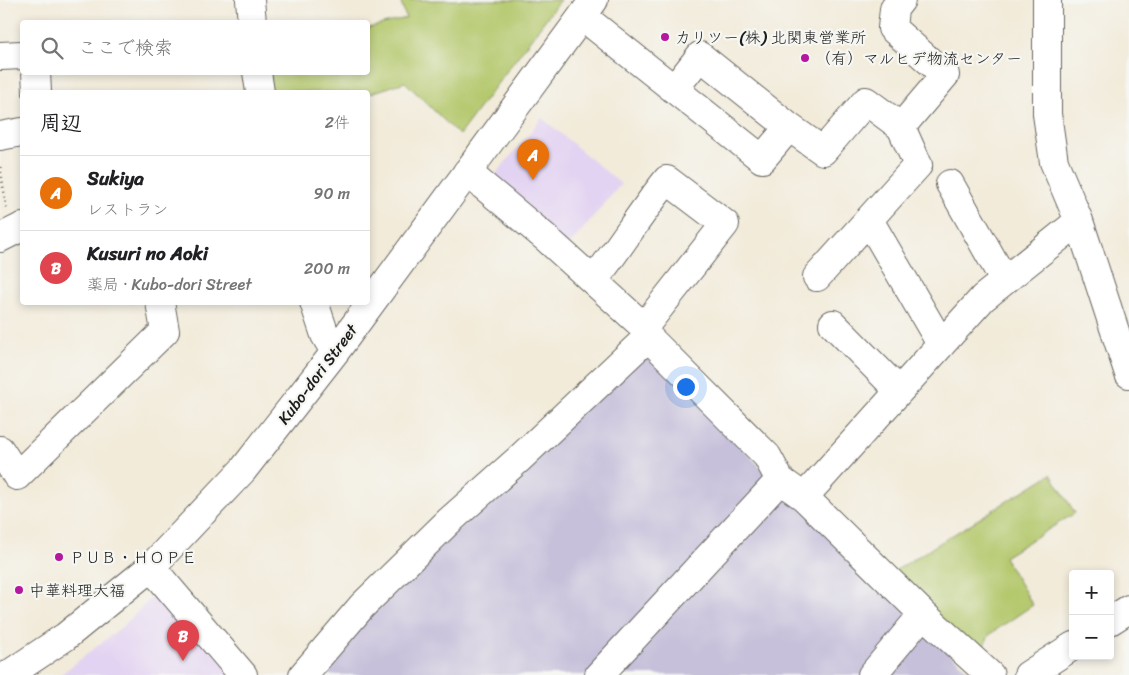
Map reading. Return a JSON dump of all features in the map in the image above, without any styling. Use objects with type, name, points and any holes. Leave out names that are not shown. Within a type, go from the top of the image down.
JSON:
[{"type":"street","points":[[250,0],[252,20]]},
{"type":"street","points":[[1047,0],[1047,114],[1054,162],[1079,221],[1129,374]]},
{"type":"street","points":[[893,3],[892,28],[945,75],[901,127]]},
{"type":"street","points":[[588,8],[675,88],[762,159],[790,127]]},
{"type":"street","name":"Kubo-dori Street","points":[[370,304],[588,8]]},
{"type":"street","points":[[0,56],[20,55]]},
{"type":"street","points":[[675,88],[700,56],[823,151],[866,101],[901,127],[918,165],[817,277]]},
{"type":"street","points":[[36,75],[37,90]]},
{"type":"street","points":[[258,75],[260,90]]},
{"type":"street","points":[[0,136],[20,132]]},
{"type":"street","points":[[467,172],[594,280],[767,456],[780,480],[804,497],[923,614],[990,675]]},
{"type":"street","points":[[303,675],[362,606],[448,522],[520,459],[646,332],[725,224],[667,180],[636,218],[626,239],[594,280]]},
{"type":"street","points":[[950,184],[1004,280]]},
{"type":"street","points":[[0,238],[15,219]]},
{"type":"street","points":[[869,220],[940,344]]},
{"type":"street","points":[[804,497],[983,298],[1079,221]]},
{"type":"street","points":[[0,450],[8,481],[165,331],[161,305]]},
{"type":"street","points":[[315,305],[324,335],[335,352]]},
{"type":"street","name":"Kubo-dori Street","points":[[8,675],[65,637],[151,567],[243,470],[369,305]]},
{"type":"street","points":[[834,324],[900,391]]},
{"type":"street","points":[[599,675],[780,480]]},
{"type":"street","points":[[151,567],[243,675]]},
{"type":"street","points":[[1114,619],[1129,609]]},
{"type":"street","points":[[872,675],[923,614]]},
{"type":"street","points":[[1028,675],[1069,649]]},
{"type":"path","points":[[0,167],[15,219]]},
{"type":"shaded area","points":[[542,118],[621,184],[566,249],[488,183]]},
{"type":"shaded area","points":[[648,345],[771,479],[592,675],[308,675]]},
{"type":"shaded area","points":[[782,490],[915,615],[865,675],[610,675]]},
{"type":"shaded area","points":[[158,591],[233,675],[60,675],[123,626]]},
{"type":"shaded area","points":[[923,628],[973,675],[884,675]]},
{"type":"green space","points":[[400,0],[560,0],[459,135],[405,82],[370,93],[370,90],[269,90],[268,75],[370,75],[370,27],[406,18]]},
{"type":"green space","points":[[1051,474],[1075,513],[1004,557],[1033,605],[990,634],[977,658],[893,572]]},
{"type":"place","name":"カリツー(株) 北関東営業所","points":[[665,37]]},
{"type":"place","name":"（有）マルヒデ物流センター","points":[[805,58]]},
{"type":"place","name":"Sukiya","points":[[533,180]]},
{"type":"place","name":"ＰＵＢ・ＨＯＰＥ","points":[[59,557]]},
{"type":"place","name":"中華料理大福","points":[[19,590]]},
{"type":"place","name":"Kusuri no Aoki","points":[[183,661]]}]
